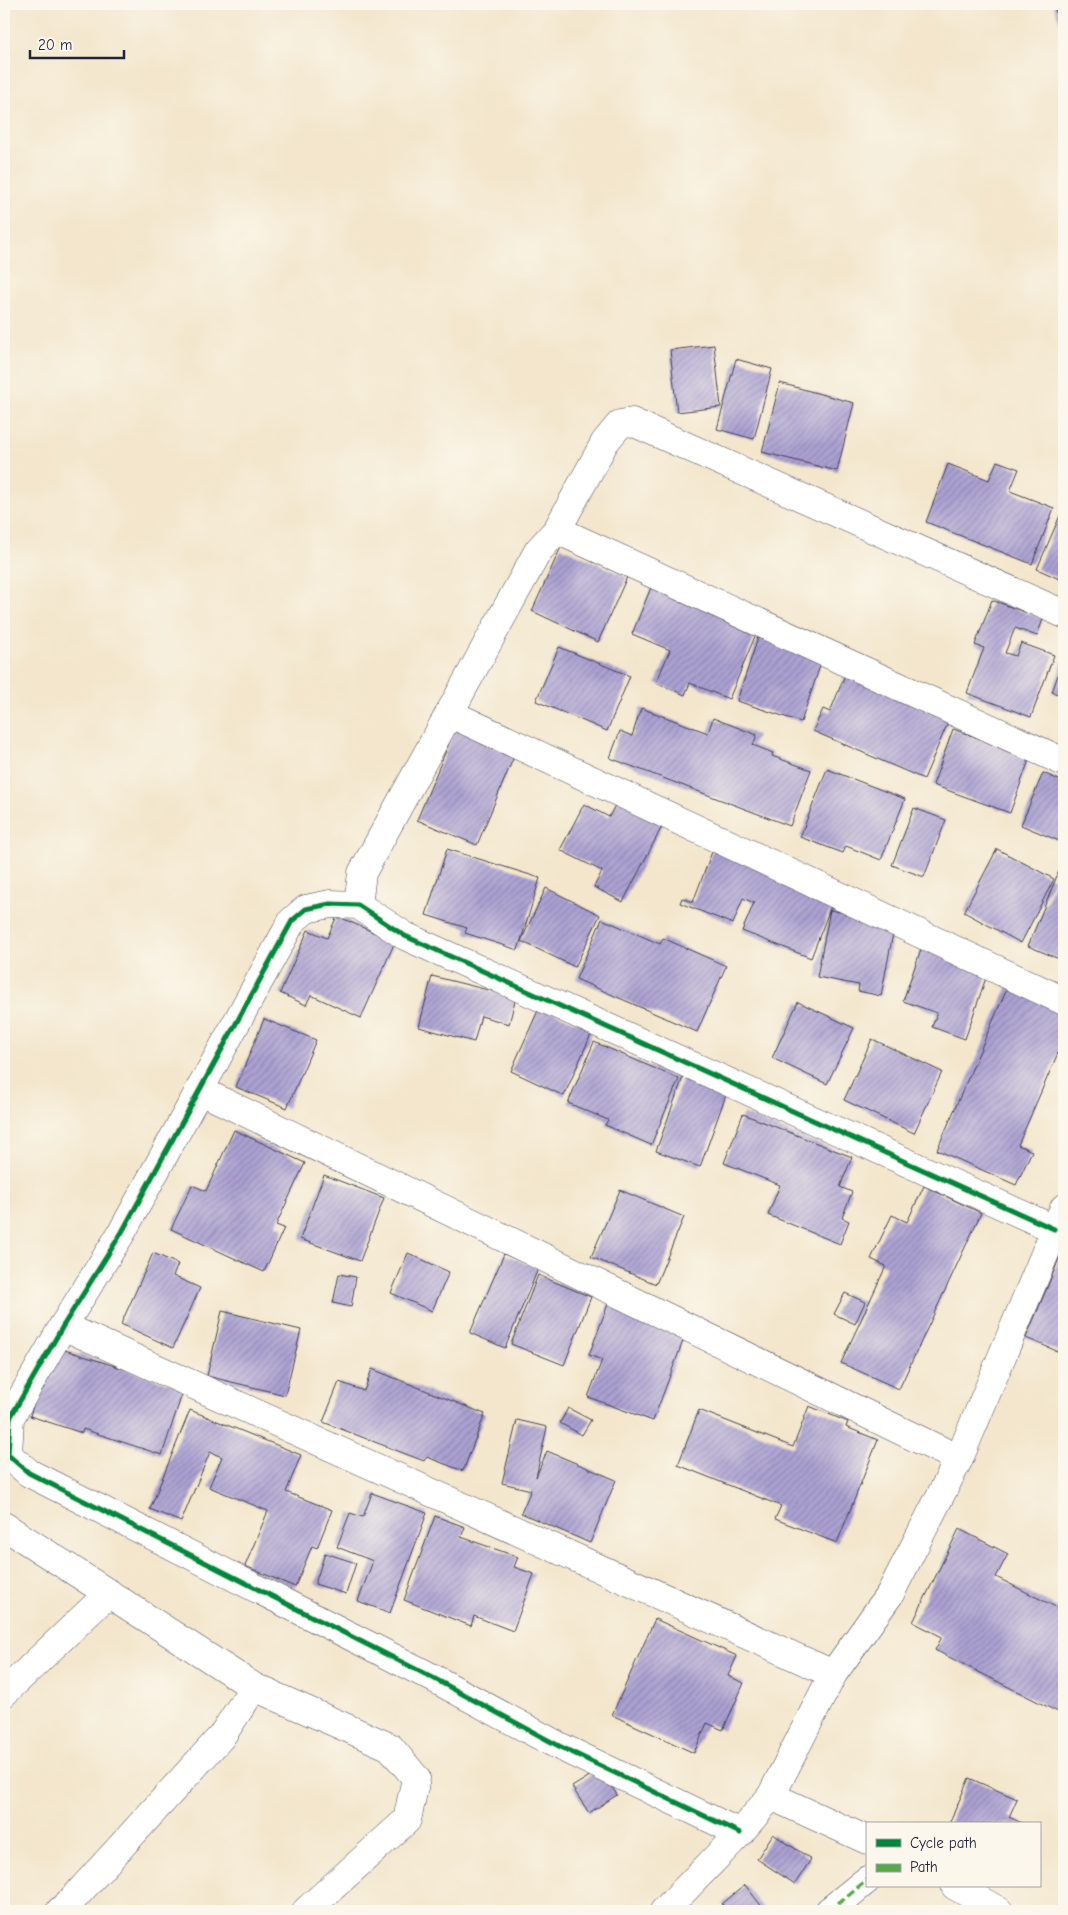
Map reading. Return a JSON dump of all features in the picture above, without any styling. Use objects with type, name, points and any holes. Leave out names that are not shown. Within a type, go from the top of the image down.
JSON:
[{"type":"street","points":[[358,905],[362,873],[449,712],[538,551],[557,530],[605,442],[620,424],[632,422],[1064,614]]},
{"type":"street","points":[[557,530],[1064,762]]},
{"type":"street","points":[[449,712],[1064,1001]]},
{"type":"street","points":[[664,1911],[740,1833],[771,1796],[833,1674],[890,1594],[959,1460],[1059,1218],[405,936],[358,905],[330,904],[306,909],[292,921],[122,1232],[63,1326],[10,1418],[8,1455],[29,1473],[433,1678],[559,1746],[740,1833]]},
{"type":"street","points":[[199,1090],[959,1460]]},
{"type":"street","points":[[63,1326],[833,1674]]},
{"type":"street","points":[[4,1526],[254,1688],[390,1747],[416,1778],[407,1820],[306,1911]]},
{"type":"street","points":[[4,1693],[109,1593]]},
{"type":"street","points":[[60,1911],[221,1737],[254,1688]]},
{"type":"street","points":[[771,1796],[866,1840]]},
{"type":"street","points":[[829,1911],[866,1881]]},
{"type":"street","points":[[959,1888],[999,1911]]},
{"type":"building","points":[[1053,4],[1064,4],[1064,34]]},
{"type":"building","points":[[714,345],[721,407],[677,412],[670,350]]},
{"type":"building","points":[[736,359],[772,369],[754,439],[717,429]]},
{"type":"building","points":[[780,383],[854,403],[837,471],[762,452]]},
{"type":"building","points":[[997,461],[1019,469],[1010,491],[1054,508],[1032,564],[926,522],[948,464],[989,480]]},
{"type":"building","points":[[1062,511],[1064,512],[1064,581],[1037,569]]},
{"type":"building","points":[[561,547],[627,577],[598,642],[532,611]]},
{"type":"building","points":[[652,585],[758,629],[729,699],[690,683],[685,695],[656,683],[670,650],[632,634]]},
{"type":"building","points":[[992,600],[1043,619],[1037,636],[1015,628],[1005,653],[1016,656],[1021,643],[1054,655],[1031,717],[967,693],[984,648],[975,645]]},
{"type":"building","points":[[758,638],[822,660],[801,722],[737,701]]},
{"type":"building","points":[[559,647],[630,676],[607,731],[536,701]]},
{"type":"building","points":[[1064,658],[1064,696],[1052,692]]},
{"type":"building","points":[[845,675],[949,720],[924,779],[813,731],[823,709],[830,712]]},
{"type":"building","points":[[641,708],[708,733],[713,718],[757,735],[753,745],[773,753],[772,756],[811,770],[790,826],[610,758],[620,731],[632,736]]},
{"type":"building","points":[[455,729],[515,754],[477,845],[417,820]]},
{"type":"building","points":[[953,729],[1030,757],[1010,813],[933,785]]},
{"type":"building","points":[[827,769],[905,799],[881,860],[846,846],[843,853],[800,837]]},
{"type":"building","points":[[1043,773],[1064,782],[1064,843],[1021,825]]},
{"type":"building","points":[[619,797],[665,821],[623,902],[594,887],[602,871],[560,850],[584,804],[609,817]]},
{"type":"building","points":[[914,808],[946,820],[924,877],[892,865]]},
{"type":"building","points":[[715,844],[833,901],[811,958],[742,931],[754,903],[743,898],[733,924],[680,903],[682,898],[693,902]]},
{"type":"building","points":[[447,849],[540,878],[518,950],[465,933],[467,928],[426,915]]},
{"type":"building","points":[[997,849],[1054,879],[1021,943],[964,912]]},
{"type":"building","points":[[1064,859],[1064,961],[1028,946]]},
{"type":"building","points":[[546,888],[600,915],[575,967],[521,941]]},
{"type":"building","points":[[830,910],[895,923],[881,996],[858,991],[859,985],[817,977]]},
{"type":"building","points":[[337,916],[395,942],[361,1018],[311,995],[306,1005],[280,993],[308,930],[327,938]]},
{"type":"building","points":[[602,919],[660,944],[663,938],[726,966],[697,1032],[576,979]]},
{"type":"building","points":[[921,949],[988,972],[965,1039],[932,1027],[937,1013],[903,1001]]},
{"type":"building","points":[[432,976],[516,997],[509,1024],[481,1016],[474,1042],[419,1027]]},
{"type":"building","points":[[1011,979],[1064,1003],[1064,1039],[1018,1145],[1032,1151],[1016,1185],[937,1150]]},
{"type":"building","points":[[798,1002],[854,1028],[827,1084],[772,1058]]},
{"type":"building","points":[[540,1006],[593,1030],[564,1096],[511,1071]]},
{"type":"building","points":[[264,1019],[316,1040],[287,1108],[236,1087]]},
{"type":"building","points":[[872,1039],[942,1072],[914,1133],[844,1100]]},
{"type":"building","points":[[594,1042],[679,1079],[651,1145],[605,1125],[608,1120],[568,1103]]},
{"type":"building","points":[[683,1077],[727,1092],[700,1167],[656,1151]]},
{"type":"building","points":[[743,1114],[852,1157],[840,1187],[852,1192],[842,1218],[849,1221],[840,1244],[768,1215],[780,1185],[724,1163]]},
{"type":"building","points":[[234,1130],[305,1163],[276,1225],[284,1228],[264,1272],[171,1229],[192,1185],[206,1191]]},
{"type":"building","points":[[324,1175],[384,1198],[360,1261],[300,1239]]},
{"type":"building","points":[[924,1186],[981,1213],[899,1389],[841,1363],[886,1266],[871,1259],[892,1215],[907,1222]]},
{"type":"building","points":[[620,1190],[684,1217],[656,1284],[591,1257]]},
{"type":"building","points":[[1064,1247],[1064,1354],[1026,1338]]},
{"type":"building","points":[[153,1253],[178,1264],[173,1276],[200,1288],[173,1348],[121,1324]]},
{"type":"building","points":[[408,1253],[449,1272],[432,1311],[391,1293]]},
{"type":"building","points":[[504,1254],[538,1269],[505,1348],[470,1333]]},
{"type":"building","points":[[339,1274],[356,1277],[351,1307],[333,1303]]},
{"type":"building","points":[[538,1275],[591,1297],[564,1365],[511,1344]]},
{"type":"building","points":[[845,1293],[865,1302],[855,1324],[834,1314]]},
{"type":"building","points":[[608,1304],[686,1333],[653,1421],[588,1397],[602,1360],[589,1355]]},
{"type":"building","points":[[222,1311],[301,1330],[285,1395],[207,1376]]},
{"type":"building","points":[[52,1346],[184,1388],[162,1455],[83,1429],[82,1433],[30,1416]]},
{"type":"building","points":[[372,1369],[485,1414],[463,1471],[427,1457],[424,1461],[323,1422],[339,1382],[364,1391]]},
{"type":"building","points":[[809,1406],[848,1422],[846,1427],[878,1440],[837,1543],[775,1519],[781,1506],[678,1465],[699,1410],[793,1447]]},
{"type":"building","points":[[568,1408],[591,1420],[582,1435],[560,1423]]},
{"type":"building","points":[[190,1410],[301,1455],[286,1492],[332,1510],[317,1548],[312,1546],[295,1587],[245,1566],[268,1511],[209,1487],[222,1457],[210,1452],[181,1522],[150,1509]]},
{"type":"building","points":[[517,1420],[547,1427],[536,1477],[547,1451],[616,1480],[590,1543],[521,1513],[531,1490],[502,1483]]},
{"type":"building","points":[[372,1493],[427,1513],[390,1613],[358,1601],[373,1561],[337,1547],[350,1513],[363,1517]]},
{"type":"building","points":[[435,1516],[465,1527],[461,1537],[518,1557],[514,1567],[534,1574],[513,1631],[474,1616],[471,1626],[404,1600]]},
{"type":"building","points":[[959,1529],[1008,1554],[996,1577],[1064,1611],[1064,1715],[935,1650],[942,1637],[913,1622]]},
{"type":"building","points":[[325,1553],[356,1563],[346,1594],[315,1584]]},
{"type":"building","points":[[655,1619],[737,1656],[728,1676],[744,1683],[723,1730],[707,1723],[694,1753],[612,1715]]},
{"type":"building","points":[[601,1769],[617,1795],[589,1813],[572,1787]]},
{"type":"building","points":[[969,1778],[1017,1799],[1009,1817],[1020,1822],[950,1822]]},
{"type":"building","points":[[773,1834],[811,1859],[795,1884],[757,1859]]},
{"type":"building","points":[[745,1885],[763,1908],[759,1911],[728,1911],[722,1904]]},
{"type":"marked path","points":[[829,1911],[866,1881]]},
{"type":"cycle path","points":[[740,1833],[559,1746],[433,1678],[29,1473],[8,1455],[10,1418],[63,1326],[122,1232],[292,921],[306,909],[330,904],[358,905],[405,936],[1054,1229]]}]
